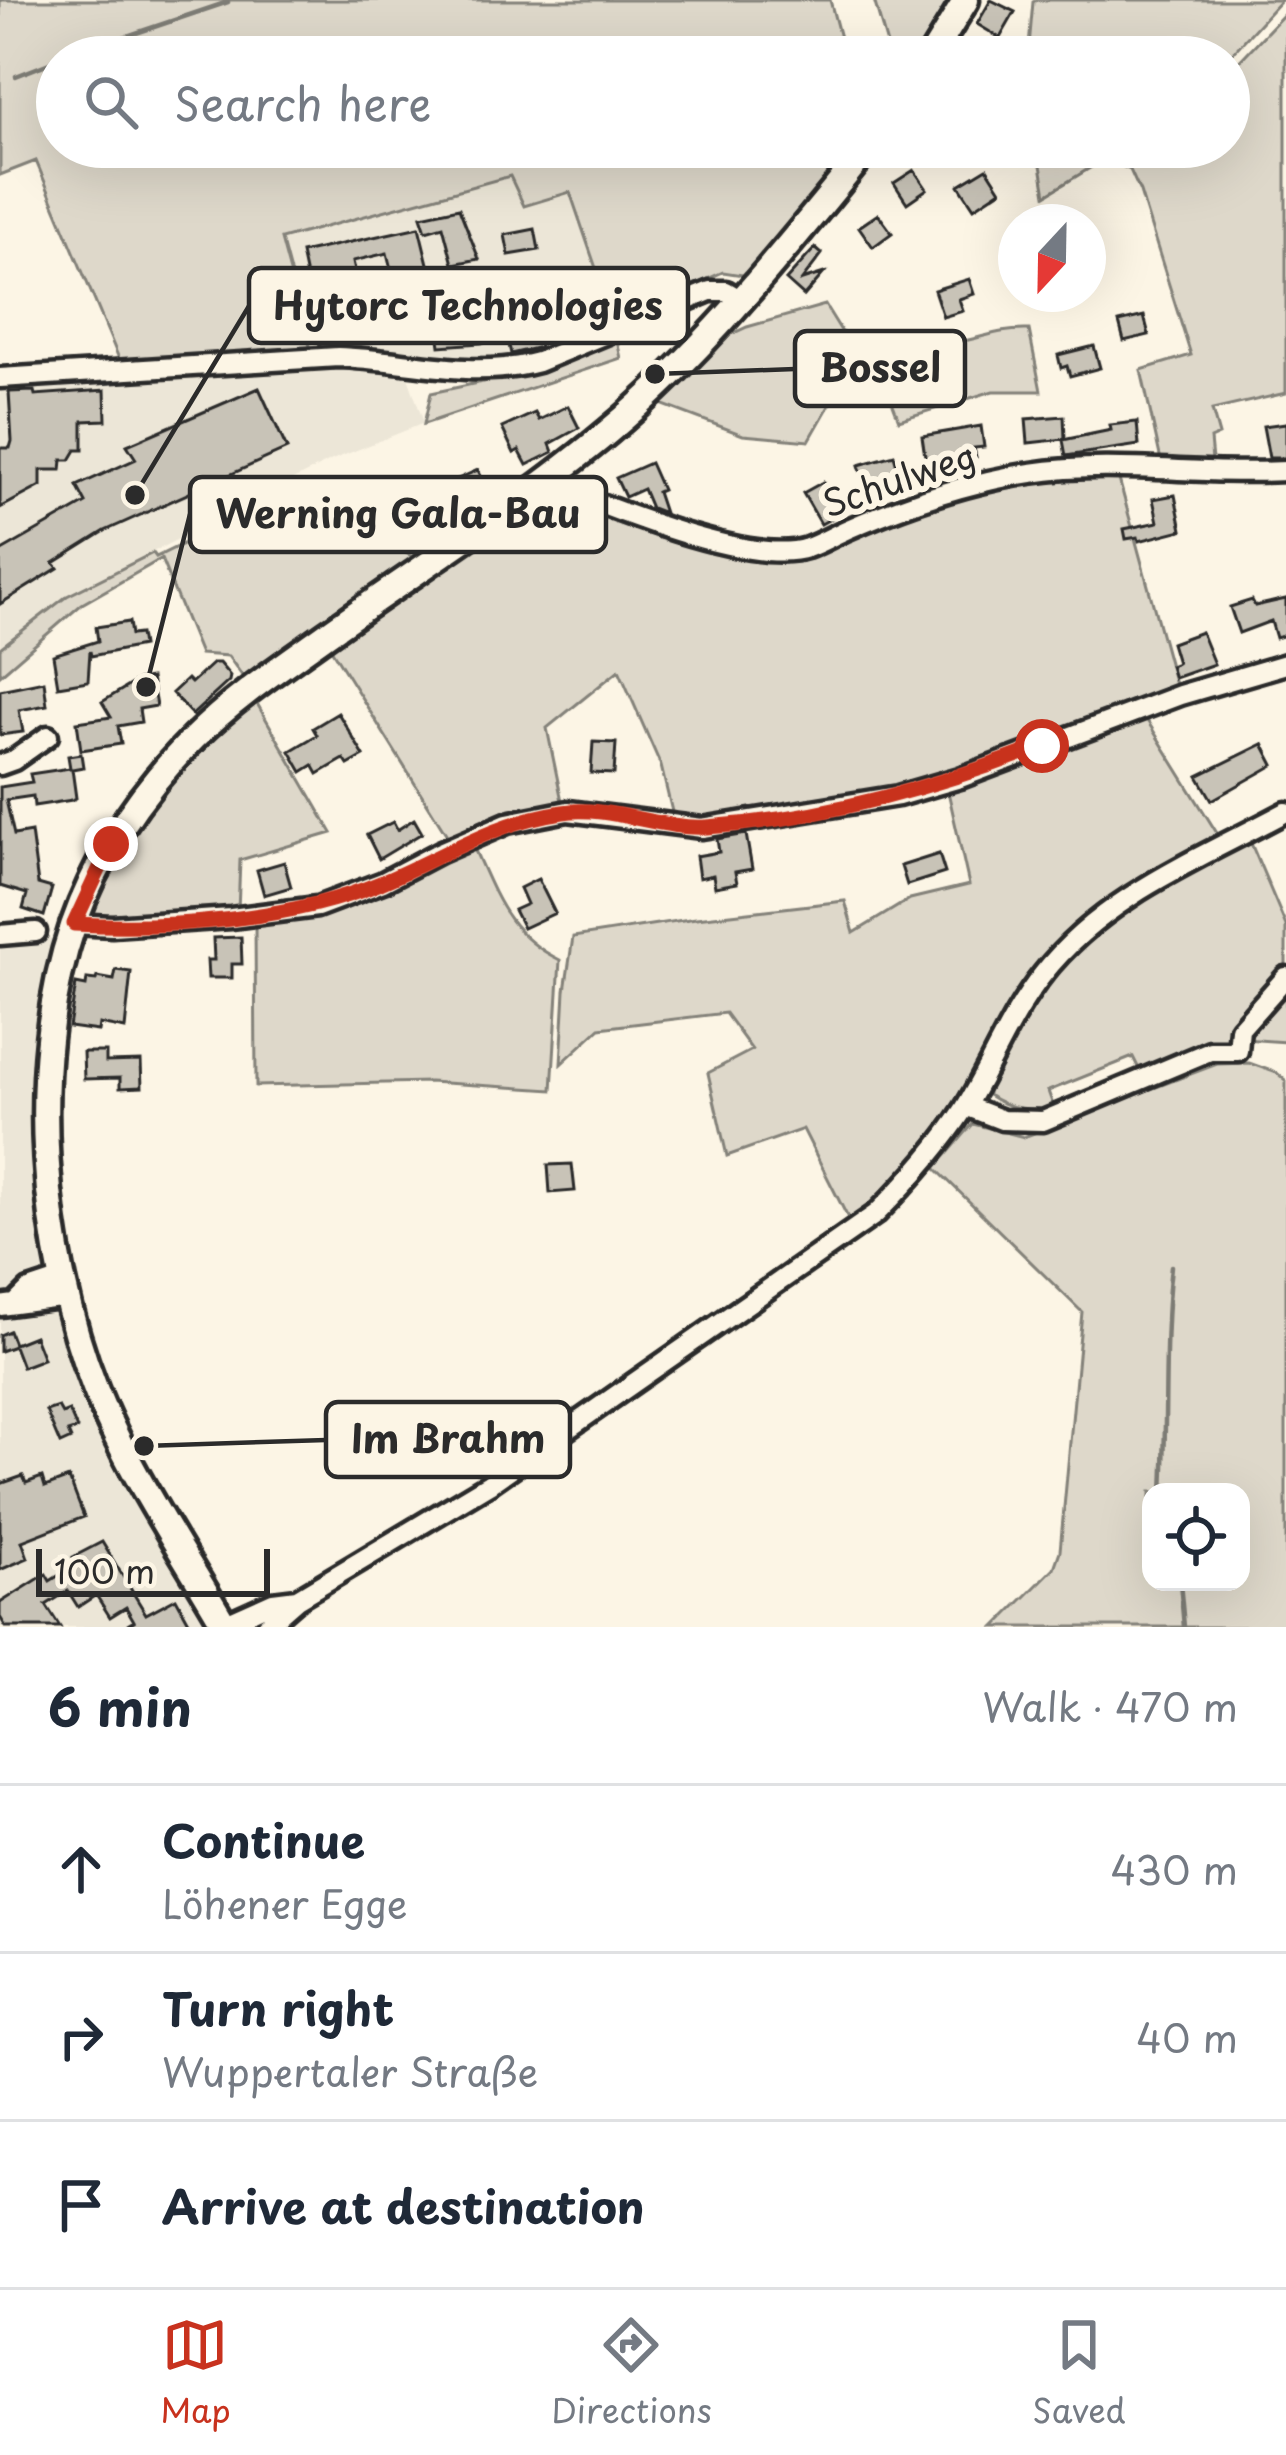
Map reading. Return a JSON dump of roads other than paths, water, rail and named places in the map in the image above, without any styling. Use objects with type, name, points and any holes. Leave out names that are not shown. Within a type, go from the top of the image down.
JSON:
[{"type":"main road","points":[[944,36],[966,0]]},
{"type":"main road","points":[[225,1625],[97,1394],[65,1288],[49,1163],[47,1104],[56,1002],[74,924],[111,844],[142,798],[196,736],[249,690],[544,482],[675,373],[743,302],[852,168]]},
{"type":"street","points":[[0,378],[338,358],[511,369],[710,291],[726,291],[743,302]]},
{"type":"street","name":"Schulweg","points":[[544,482],[665,529],[774,552],[805,549],[954,490],[1026,473],[1091,466],[1232,474],[1286,471]]},
{"type":"street","points":[[74,924],[231,918],[317,907],[507,823],[568,811],[703,827],[898,796],[960,778],[1180,694],[1286,664]]},
{"type":"street","points":[[0,765],[48,736]]},
{"type":"street","points":[[266,1627],[297,1599],[489,1484],[876,1214],[912,1179],[966,1106],[1015,1012],[1079,934],[1112,907],[1286,812]]},
{"type":"street","points":[[0,935],[36,932]]},
{"type":"street","points":[[966,1106],[1002,1120],[1042,1120],[1210,1051],[1238,1051],[1240,1029],[1286,977]]},
{"type":"street","points":[[9,1303],[29,1290],[65,1288]]},
{"type":"street","points":[[225,1625],[273,1602],[297,1599]]},
{"type":"waterway","points":[[127,36],[228,2]]},
{"type":"waterway","points":[[16,76],[36,68]]},
{"type":"waterway","points":[[1163,1483],[1171,1266]]},
{"type":"waterway","points":[[1181,1591],[1184,1627]]},
{"type":"place","name":"Bossel","points":[[655,374]]},
{"type":"place","name":"Hytorc Technologies","points":[[135,495]]},
{"type":"place","name":"Werning Gala-Bau","points":[[146,687]]},
{"type":"place","name":"Im Brahm","points":[[144,1446]]}]
